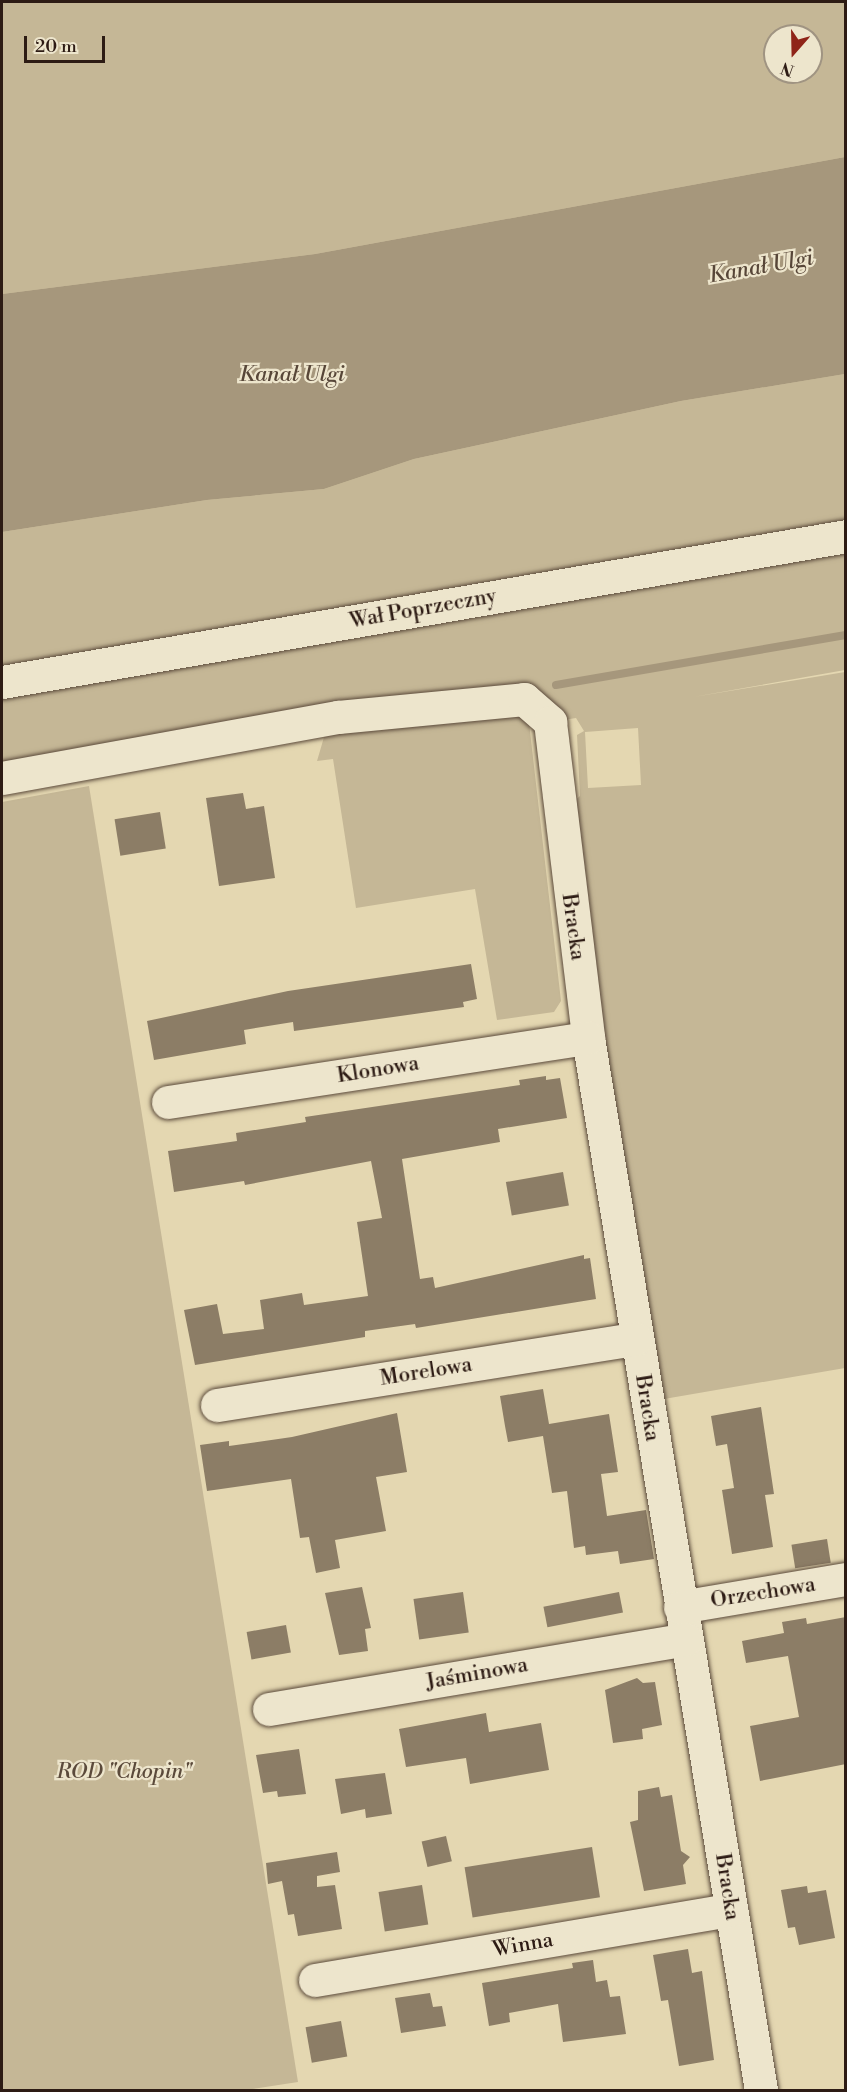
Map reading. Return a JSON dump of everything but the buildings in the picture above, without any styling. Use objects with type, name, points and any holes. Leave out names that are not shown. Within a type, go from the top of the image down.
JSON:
[{"type":"street","name":"Wał Poprzeczny","points":[[2,682],[846,536]]},
{"type":"street","name":"Bracka","points":[[2,778],[338,717],[524,699],[550,722],[588,1038],[761,2091]]},
{"type":"street","name":"Klonowa","points":[[168,1102],[588,1038]]},
{"type":"street","name":"Morelowa","points":[[217,1405],[636,1339]]},
{"type":"street","name":"Orzechowa","points":[[680,1607],[846,1579]]},
{"type":"street","name":"Jaśminowa","points":[[269,1710],[686,1639]]},
{"type":"street","name":"Winna","points":[[315,1980],[731,1910]]},
{"type":"green space","points":[[2,2],[845,2],[845,157],[315,254],[2,294]]},
{"type":"green space","points":[[845,374],[845,670],[693,697],[845,672],[845,1368],[664,1399],[614,1110],[573,802],[580,796],[577,735],[584,731],[576,718],[550,722],[523,699],[2,779],[2,532],[207,500],[324,489],[414,459],[681,401]],"holes":[[[638,728],[641,785],[588,788],[585,732]]]},
{"type":"green space","points":[[528,714],[561,1001],[554,1012],[497,1020],[475,889],[356,908],[333,759],[317,761],[327,727]]},
{"type":"green space","name":"ROD \"Chopin\"","points":[[89,786],[298,2082],[246,2090],[2,2090],[2,802]]},
{"type":"water","name":"Kanał Ulgi","points":[[845,157],[845,374],[681,401],[414,459],[324,489],[207,500],[2,532],[2,294],[315,254]]},
{"type":"waterway","points":[[556,685],[846,635]]}]
